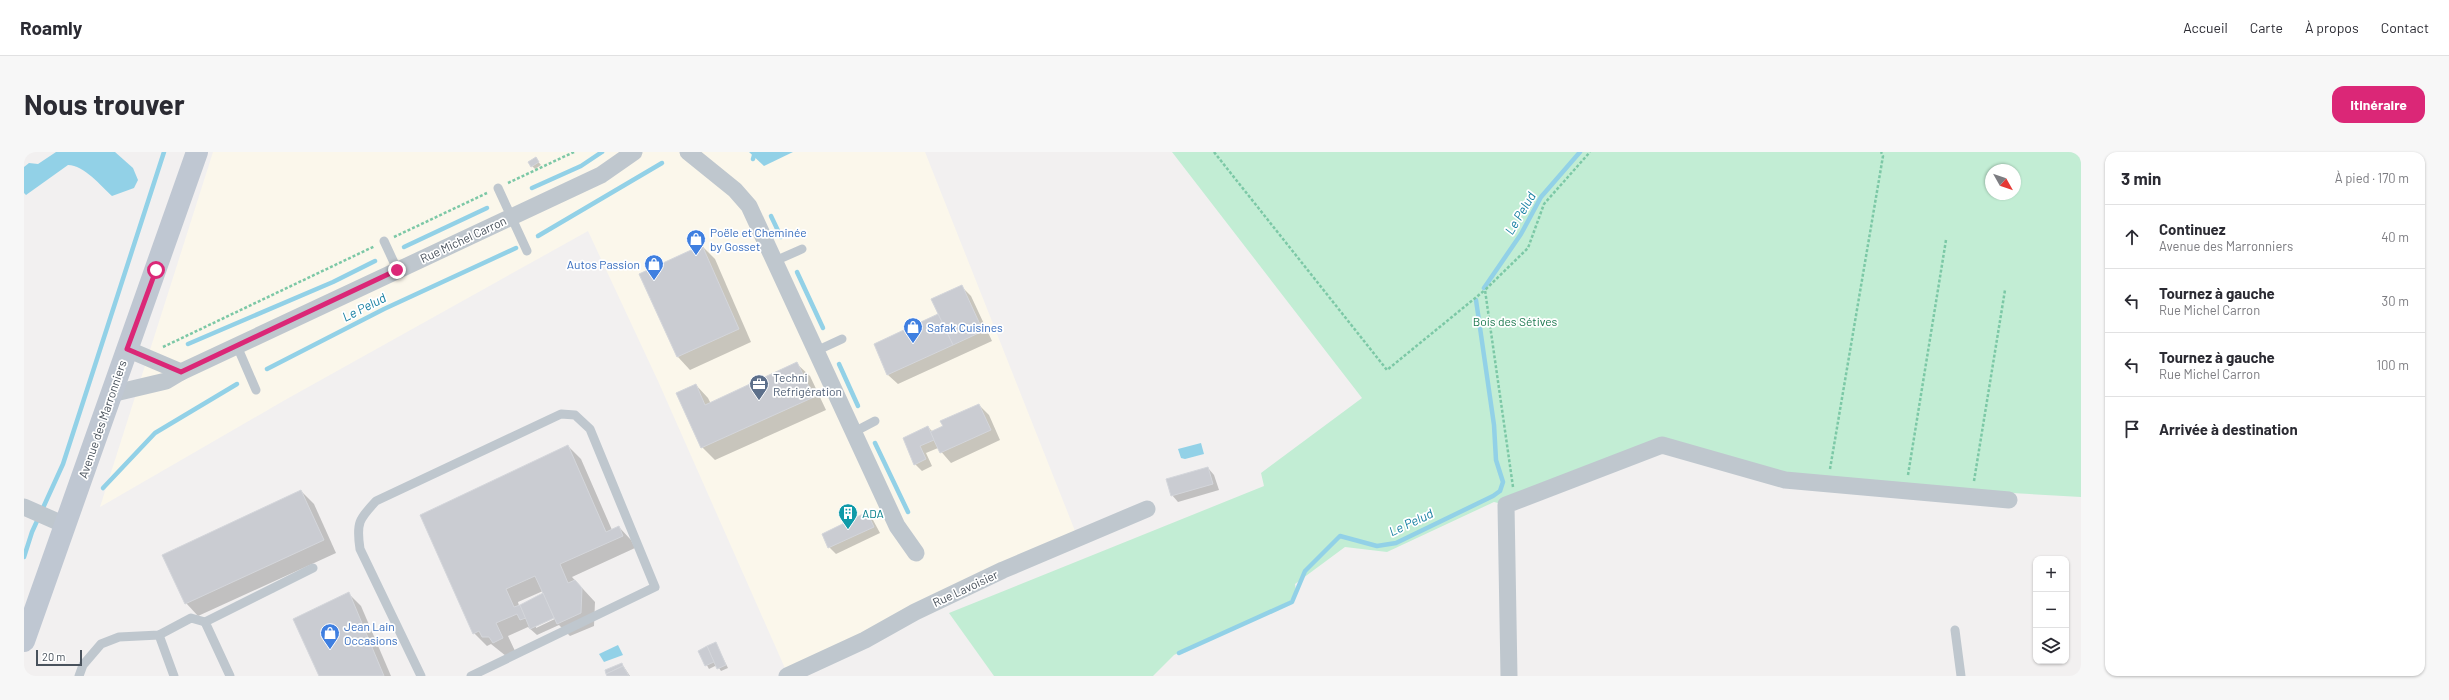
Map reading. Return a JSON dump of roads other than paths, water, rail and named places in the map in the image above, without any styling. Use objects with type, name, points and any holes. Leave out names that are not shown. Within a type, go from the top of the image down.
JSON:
[{"type":"main road","name":"Avenue des Marronniers","points":[[24,641],[196,152]]},
{"type":"street","name":"Rue Michel Carron","points":[[111,394],[166,381],[181,372],[601,175],[634,152]]},
{"type":"street","points":[[688,152],[735,190],[749,206],[897,526],[916,553]]},
{"type":"street","points":[[127,349],[181,372]]},
{"type":"street","points":[[1509,676],[1506,504],[1662,445],[1785,480],[1827,485],[2009,500]]},
{"type":"street","points":[[24,507],[65,525]]},
{"type":"street","name":"Rue Lavoisier","points":[[787,676],[865,640],[915,612],[990,577],[1147,508]]},
{"type":"lane","points":[[498,188],[527,251]]},
{"type":"lane","points":[[384,241],[397,270]]},
{"type":"lane","points":[[775,261],[802,249]]},
{"type":"lane","points":[[816,351],[842,339]]},
{"type":"lane","points":[[236,346],[256,390]]},
{"type":"lane","points":[[421,676],[360,548],[357,530],[361,518],[376,501],[561,414],[575,415],[590,429],[655,588],[471,676]]},
{"type":"lane","points":[[854,432],[875,422]]},
{"type":"lane","points":[[79,676],[83,665],[101,644],[119,637],[159,635],[191,618],[205,622],[313,568]]},
{"type":"lane","points":[[205,622],[230,676]]},
{"type":"lane","points":[[1955,630],[1961,676]]},
{"type":"lane","points":[[159,635],[174,676]]},
{"type":"water","points":[[56,152],[115,152],[133,168],[138,180],[134,188],[112,196],[86,172],[80,168],[68,165],[26,195],[24,193],[24,167],[29,163],[38,164]]},
{"type":"water","points":[[749,152],[793,152],[764,166]]},
{"type":"water","points":[[1201,443],[1204,454],[1185,459],[1181,458],[1178,449]]},
{"type":"water","points":[[618,645],[623,655],[604,662],[599,654]]},
{"type":"waterway","points":[[24,557],[32,532],[63,464],[164,152]]},
{"type":"waterway","points":[[532,188],[581,166],[602,152]]},
{"type":"waterway","points":[[753,159],[755,152]]},
{"type":"waterway","name":"Le Pelud","points":[[1484,288],[1521,234],[1541,197],[1580,152]]},
{"type":"waterway","name":"Le Pelud","points":[[538,236],[662,163]]},
{"type":"waterway","points":[[404,247],[487,208]]},
{"type":"waterway","points":[[771,216],[781,237]]},
{"type":"waterway","name":"Le Pelud","points":[[267,369],[384,309],[516,248]]},
{"type":"waterway","points":[[188,344],[333,282],[375,261]]},
{"type":"waterway","points":[[797,272],[823,328]]},
{"type":"waterway","name":"Le Pelud","points":[[1179,653],[1292,602],[1305,571],[1340,536],[1377,546],[1396,543],[1493,496],[1500,491],[1503,482],[1496,460],[1494,425],[1476,300]]},
{"type":"waterway","points":[[839,364],[858,406]]},
{"type":"waterway","name":"Le Pelud","points":[[103,488],[155,433],[237,384]]},
{"type":"waterway","points":[[875,443],[908,512]]},
{"type":"place","name":"Poële et Cheminée by Gosset","points":[[696,256]]},
{"type":"place","name":"Autos Passion","points":[[654,281]]},
{"type":"place","name":"Safak Cuisines","points":[[913,344]]},
{"type":"place","name":"Techni Refrigération","points":[[759,401]]},
{"type":"place","name":"ADA","points":[[848,530]]},
{"type":"place","name":"Jean Lain Occasions","points":[[330,650]]},
{"type":"park label","name":"Bois des Sétives","points":[[1515,321]]}]
